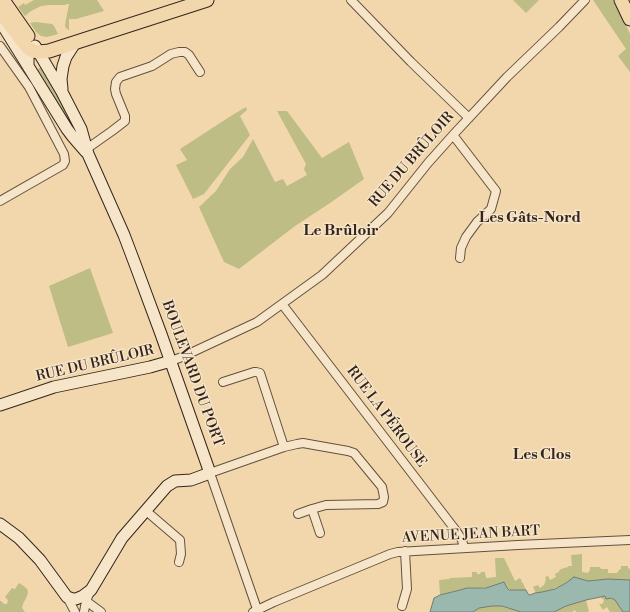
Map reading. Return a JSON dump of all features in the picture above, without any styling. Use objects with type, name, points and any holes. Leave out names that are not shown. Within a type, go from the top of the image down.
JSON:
[{"type":"main road","name":"BOULEVARD DU PORT","points":[[3,0],[35,49]]},
{"type":"main road","points":[[35,49],[78,34],[190,0]]},
{"type":"main road","points":[[35,49],[49,50],[207,0]]},
{"type":"main road","points":[[621,0],[630,19]]},
{"type":"main road","name":"BOULEVARD DU PORT","points":[[0,12],[25,45],[35,49]]},
{"type":"street","points":[[351,0],[411,62],[469,118]]},
{"type":"street","name":"RUE DU BRÛLOIR","points":[[0,405],[54,387],[150,367],[171,361],[257,322],[322,275],[388,213],[428,163],[453,135],[507,77],[585,0]]},
{"type":"street","name":"BOULEVARD DU PORT","points":[[0,20],[67,129],[87,151]]},
{"type":"street","points":[[62,92],[61,79],[63,66],[66,57],[75,42]]},
{"type":"street","points":[[0,46],[29,87],[64,154],[65,161],[63,165],[0,201]]},
{"type":"street","points":[[28,64],[28,56],[35,49]]},
{"type":"street","name":"BOULEVARD DU PORT","points":[[35,49],[62,92],[82,130],[87,151],[124,235],[171,361],[210,473],[255,611]]},
{"type":"street","points":[[87,151],[125,121],[125,116],[115,89],[116,82],[120,77],[152,66],[171,54],[179,52],[185,52],[189,55],[200,72]]},
{"type":"street","points":[[453,135],[496,191],[491,209],[476,222],[466,237],[461,248],[460,258]]},
{"type":"street","name":"RUE LA PÉROUSE","points":[[282,304],[457,532],[462,540],[464,548]]},
{"type":"street","points":[[223,382],[254,372],[258,372],[260,374],[284,447]]},
{"type":"street","points":[[84,612],[86,601],[91,590],[122,538],[145,510],[172,482],[195,479],[284,447],[303,443],[354,453],[383,488],[384,499],[381,503],[326,505],[298,514]]},
{"type":"street","points":[[312,509],[320,533]]},
{"type":"street","points":[[145,510],[180,540],[181,554],[179,562]]},
{"type":"street","points":[[0,524],[19,538],[45,566],[67,597],[75,612]]},
{"type":"street","name":"AVENUE JEAN BART","points":[[255,611],[390,554],[405,551],[630,540]]},
{"type":"street","points":[[402,606],[407,589],[405,551]]},
{"type":"street","points":[[67,597],[73,599],[79,598],[91,590]]},
{"type":"street","points":[[86,601],[101,612]]},
{"type":"shaded area","points":[[34,0],[97,0],[104,11],[76,19],[69,19],[68,30],[67,28],[66,29],[65,25],[69,4],[41,6],[25,16],[18,7],[24,3],[25,5]]},
{"type":"shaded area","points":[[513,0],[539,0],[526,13]]},
{"type":"shaded area","points":[[593,0],[615,0],[630,34],[630,72],[618,56],[626,49]]},
{"type":"shaded area","points":[[36,22],[52,24],[58,34],[47,37],[41,36],[36,32],[30,23]]},
{"type":"shaded area","points":[[39,68],[43,68],[77,129],[72,131],[37,70]]},
{"type":"shaded area","points":[[246,107],[247,110],[240,116],[250,135],[204,194],[193,199],[176,165],[187,160],[180,149]]},
{"type":"shaded area","points":[[277,111],[287,111],[322,158],[349,142],[364,179],[295,226],[239,269],[224,262],[199,207],[216,191],[230,169],[243,157],[253,139],[275,182],[283,179],[287,186],[307,175],[304,169],[306,164]]},
{"type":"shaded area","points":[[90,268],[113,333],[68,347],[49,286]]},
{"type":"shaded area","points":[[582,554],[582,572],[588,573],[590,567],[600,567],[601,569],[608,569],[608,573],[617,573],[621,569],[621,566],[628,566],[630,569],[630,580],[608,579],[588,581],[580,579],[548,591],[536,593],[533,587],[538,585],[540,588],[544,585],[546,579],[545,577],[548,576],[550,580],[556,577],[555,574],[560,571],[559,570],[572,566],[571,555]]},
{"type":"shaded area","points":[[495,558],[504,558],[515,581],[520,578],[526,590],[511,590],[507,588],[491,587],[467,588],[440,595],[439,580],[472,577],[472,572],[477,572],[477,574],[480,574],[481,572],[485,572],[486,578],[496,577]]},
{"type":"shaded area","points":[[19,583],[27,589],[28,592],[22,608],[25,612],[0,612],[0,601],[7,604],[8,600],[5,597],[12,588],[15,589]]},
{"type":"shaded area","points":[[605,596],[615,600],[623,612],[610,612],[607,607],[603,610],[599,604],[602,604],[604,601],[601,597]]},
{"type":"shaded area","points":[[586,600],[589,611],[587,612],[576,612],[575,610],[572,612],[554,612],[566,606]]},
{"type":"shaded area","points":[[487,606],[502,606],[521,612],[473,612],[479,608]]},
{"type":"water","points":[[574,577],[588,581],[608,579],[630,580],[630,612],[623,612],[615,600],[611,598],[606,599],[605,596],[566,606],[554,612],[521,612],[502,606],[492,606],[479,608],[473,612],[430,612],[434,598],[467,588],[486,588],[504,582],[509,590],[526,590],[530,595],[555,589]]},
{"type":"district","name":"Les Gâts-Nord","points":[[530,218]]},
{"type":"district","name":"Le Brûloir","points":[[341,231]]},
{"type":"district","name":"Les Clos","points":[[542,455]]}]
